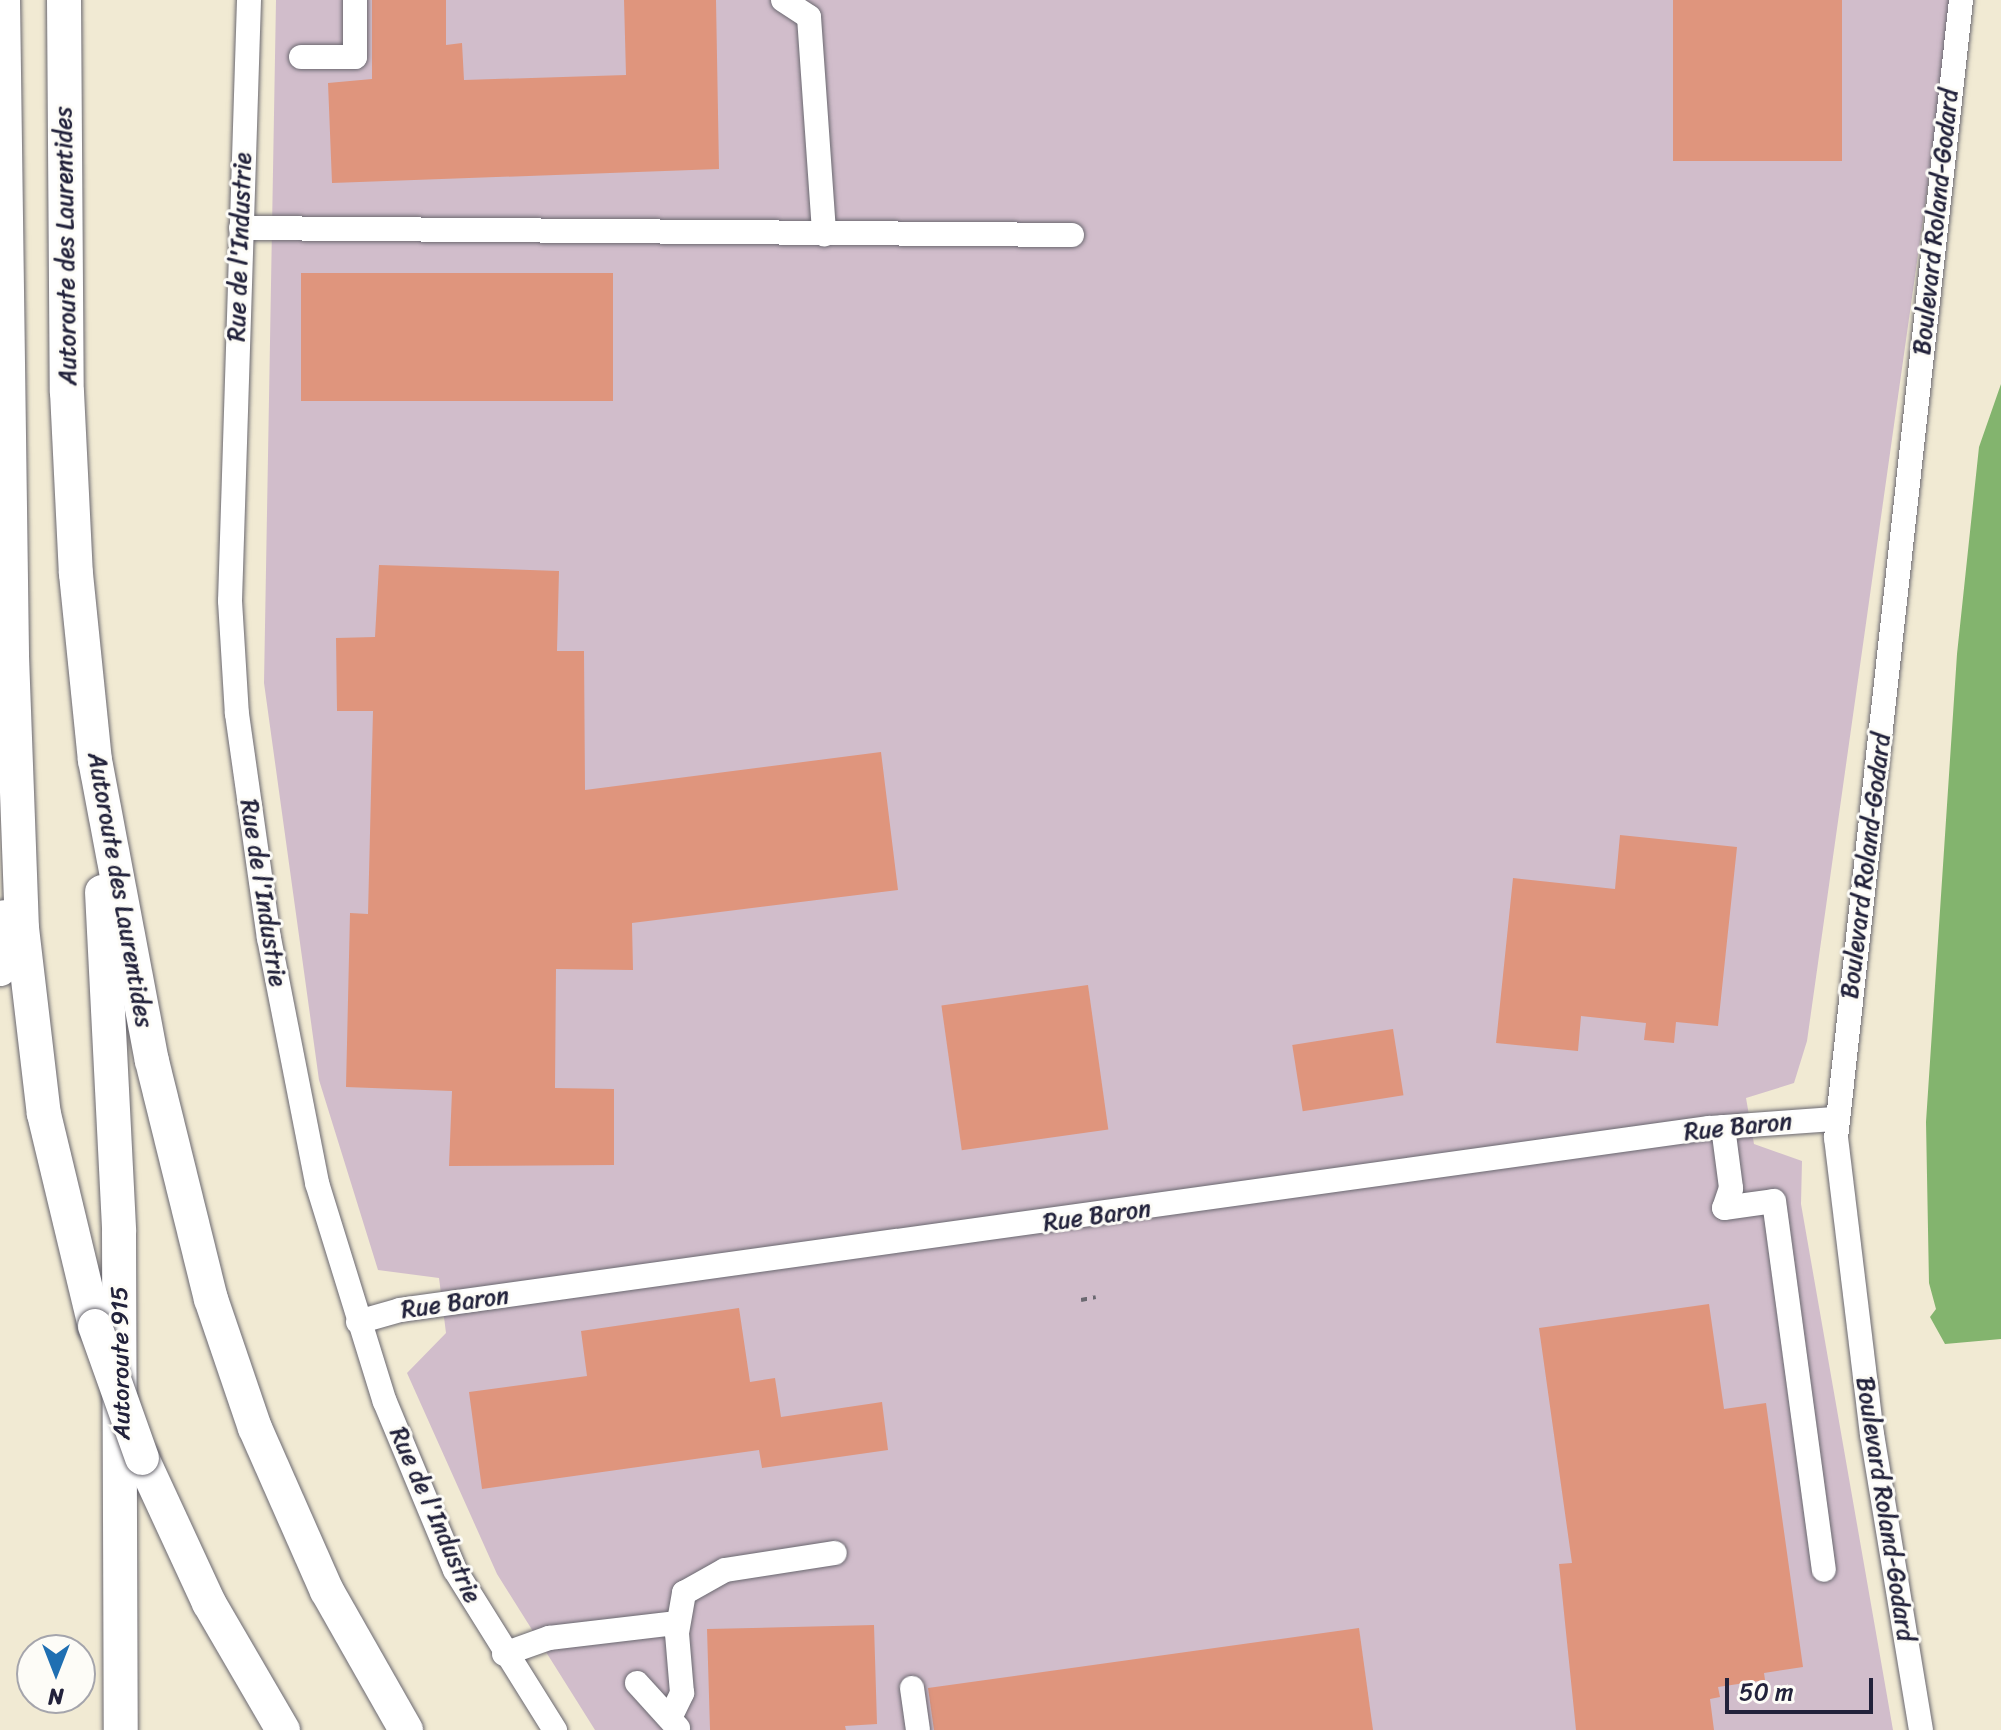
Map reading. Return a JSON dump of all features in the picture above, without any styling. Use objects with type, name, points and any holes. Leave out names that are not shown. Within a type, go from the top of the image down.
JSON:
[{"type":"highway","points":[[3,0],[15,785],[33,1043],[60,1187],[95,1326],[142,1458],[209,1603],[283,1730]]},
{"type":"highway","name":"Autoroute des Laurentides","points":[[64,0],[70,489],[95,760],[163,1112],[219,1323],[255,1428],[309,1555],[406,1730]]},
{"type":"highway","name":"Autoroute 915","points":[[95,760],[119,1232],[121,1730]]},
{"type":"highway","points":[[0,969],[15,785]]},
{"type":"street","name":"Rue de l'Industrie","points":[[249,0],[230,540],[237,714],[302,1117],[358,1322],[429,1514],[504,1654],[555,1730]]},
{"type":"street","points":[[301,57],[355,57],[355,0]]},
{"type":"street","points":[[783,0],[809,17],[824,234]]},
{"type":"street","name":"Boulevard Roland-Godard","points":[[1921,1730],[1847,1256],[1836,1119],[1961,0]]},
{"type":"street","points":[[241,228],[1072,235]]},
{"type":"street","name":"Rue Baron","points":[[358,1322],[400,1310],[1716,1127],[1836,1119]]},
{"type":"street","points":[[1716,1127],[1724,1208],[1774,1201],[1824,1570]]},
{"type":"street","points":[[674,1724],[682,1693],[677,1623],[684,1593],[725,1570],[835,1553]]},
{"type":"street","points":[[504,1654],[549,1638],[677,1623]]},
{"type":"street","points":[[637,1683],[674,1724]]},
{"type":"street","points":[[912,1688],[918,1730]]},
{"type":"path","points":[[1081,1300],[1096,1297]]},
{"type":"shaded area","points":[[276,0],[1954,0],[1807,1041],[1794,1083],[1746,1098],[1754,1144],[1802,1161],[1801,1204],[1893,1730],[595,1730],[497,1574],[407,1373],[446,1333],[439,1278],[378,1270],[319,1080],[264,683]]},
{"type":"green space","points":[[2001,384],[2001,1339],[1945,1344],[1930,1317],[1936,1309],[1929,1283],[1926,1122],[1957,654],[1979,447]]},
{"type":"building","points":[[372,0],[446,0],[446,45],[462,43],[464,80],[626,75],[624,0],[716,0],[719,169],[332,183],[328,83],[372,79]]},
{"type":"building","points":[[1673,0],[1842,0],[1842,161],[1673,161]]},
{"type":"building","points":[[301,273],[613,273],[613,401],[301,401]]},
{"type":"building","points":[[379,565],[559,571],[557,651],[584,651],[585,790],[881,752],[898,890],[632,923],[633,970],[556,969],[555,1088],[614,1089],[614,1165],[449,1166],[452,1091],[346,1087],[350,913],[368,914],[373,711],[337,711],[336,638],[375,637]]},
{"type":"building","points":[[1620,835],[1737,847],[1718,1026],[1676,1022],[1674,1043],[1644,1040],[1646,1023],[1581,1016],[1578,1051],[1496,1043],[1513,878],[1615,889]]},
{"type":"building","points":[[1088,985],[1108,1130],[962,1150],[941,1006]]},
{"type":"building","points":[[1393,1029],[1403,1095],[1303,1111],[1292,1045]]},
{"type":"building","points":[[1709,1304],[1724,1409],[1766,1403],[1803,1667],[1764,1673],[1765,1680],[1718,1687],[1720,1697],[1710,1699],[1714,1730],[1576,1730],[1559,1564],[1572,1563],[1539,1328]]},
{"type":"building","points":[[739,1308],[750,1382],[775,1378],[781,1417],[882,1402],[888,1450],[762,1468],[759,1450],[482,1489],[469,1392],[587,1376],[581,1331]]},
{"type":"building","points":[[874,1625],[877,1724],[845,1726],[846,1730],[710,1730],[707,1629]]},
{"type":"building","points":[[1359,1628],[1373,1730],[934,1730],[928,1688]]}]
